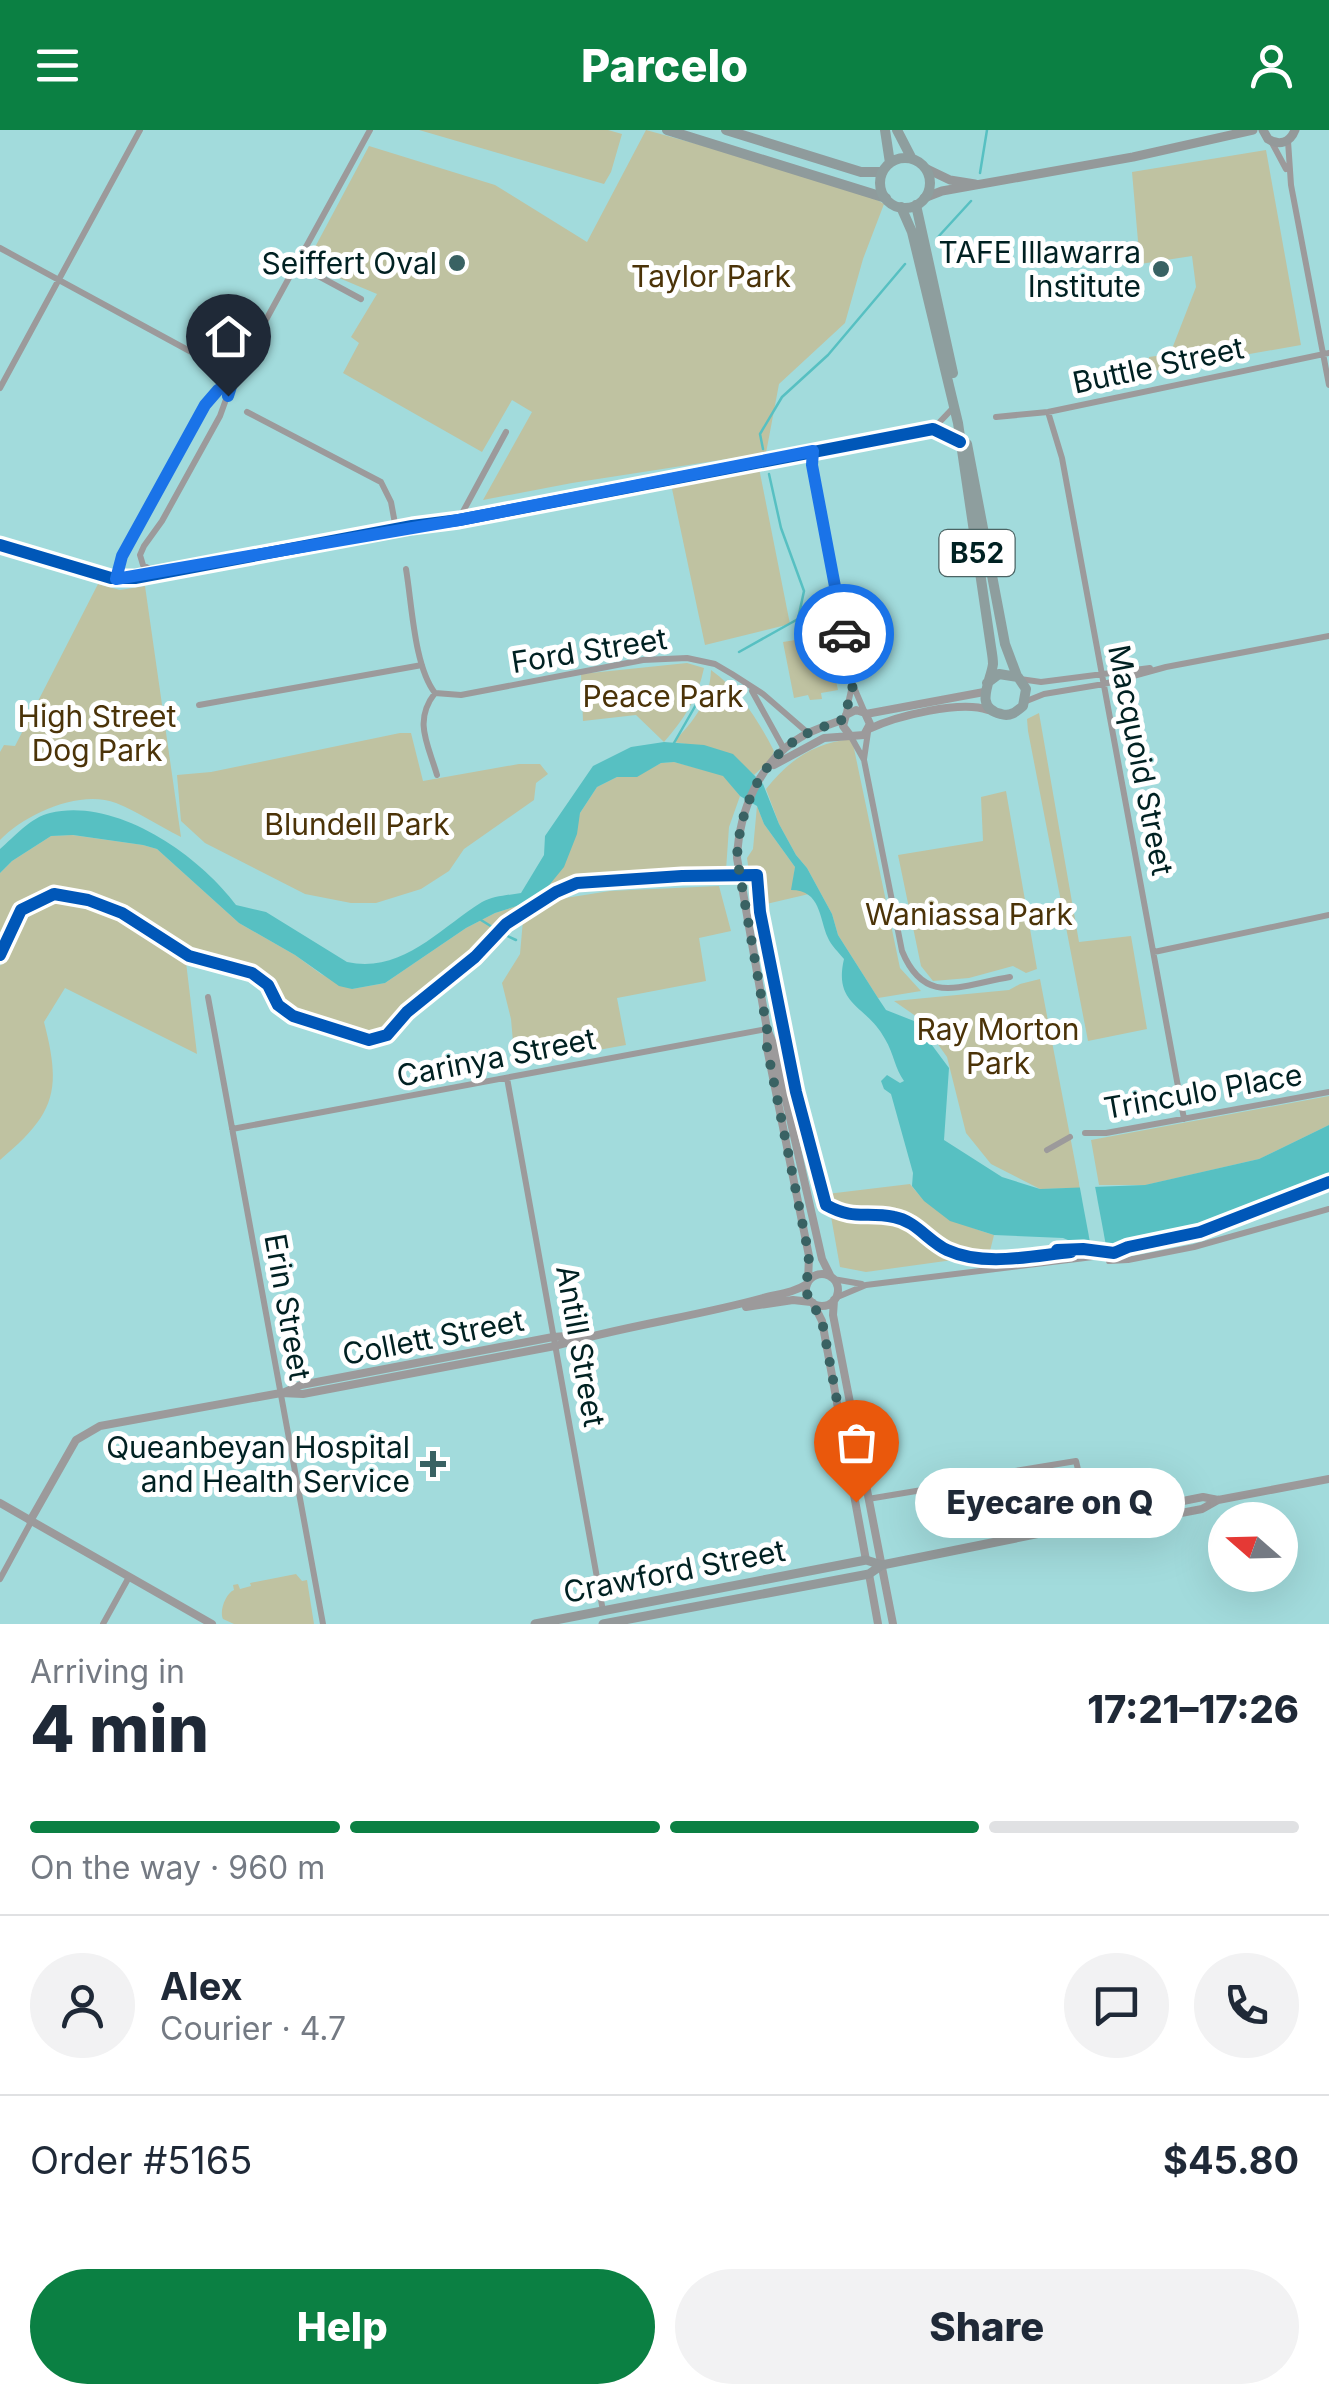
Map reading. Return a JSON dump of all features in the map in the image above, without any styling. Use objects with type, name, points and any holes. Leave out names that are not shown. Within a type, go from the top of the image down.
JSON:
[{"type":"highway","points":[[884,130],[886,168],[880,182],[886,198],[901,207],[920,202]]},
{"type":"highway","points":[[897,130],[912,159],[925,168]]},
{"type":"highway","points":[[886,168],[897,159],[912,159]]},
{"type":"highway","name":"B52","points":[[925,168],[930,183],[920,202],[1004,644],[1026,689],[1024,702]]},
{"type":"highway","name":"B52","points":[[901,207],[912,232],[954,407],[991,647],[993,666],[985,699],[993,711]]},
{"type":"highway","points":[[986,687],[999,674],[1019,678]]},
{"type":"highway","points":[[993,711],[1011,714],[1024,702]]},
{"type":"highway","name":"Crawford Street","points":[[1140,1513],[1154,1512]]},
{"type":"main road","points":[[667,130],[693,133],[886,198]]},
{"type":"main road","points":[[726,130],[861,172],[886,168]]},
{"type":"main road","points":[[920,202],[942,191],[984,186],[1252,130]]},
{"type":"main road","points":[[1232,137],[1267,137],[1280,143],[1294,133]]},
{"type":"main road","points":[[925,168],[950,180],[984,186]]},
{"type":"main road","name":"Crawford Street","points":[[604,1621],[866,1560],[882,1564],[1140,1513]]},
{"type":"main road","points":[[866,1560],[869,1574]]},
{"type":"main road","name":"Crawford Street","points":[[534,1624],[604,1621],[869,1574],[882,1564]]},
{"type":"street","points":[[0,388],[140,130]]},
{"type":"street","points":[[163,573],[148,570],[140,558],[144,546],[166,515],[222,411],[233,380],[370,130]]},
{"type":"street","points":[[1291,185],[1294,133]]},
{"type":"street","points":[[1267,137],[1282,157],[1291,185],[1326,353],[1329,385]]},
{"type":"street","points":[[0,248],[208,361],[233,380]]},
{"type":"street","points":[[298,265],[361,299]]},
{"type":"street","name":"Buttle Street","points":[[996,417],[1048,412],[1326,353]]},
{"type":"street","points":[[116,579],[122,556],[205,405],[233,380]]},
{"type":"street","points":[[0,545],[116,579],[163,573],[933,429],[954,407]]},
{"type":"street","points":[[247,412],[381,482],[396,529]]},
{"type":"street","name":"Macquoid Street","points":[[1048,412],[1062,458],[1184,1119]]},
{"type":"street","points":[[933,429],[960,442]]},
{"type":"street","points":[[459,520],[506,432]]},
{"type":"street","points":[[813,451],[812,465],[853,685],[869,729],[864,760]]},
{"type":"street","points":[[150,506],[166,515]]},
{"type":"street","points":[[406,569],[422,665],[435,694],[424,706],[423,728],[437,775]]},
{"type":"street","points":[[1024,702],[1166,667],[1329,636]]},
{"type":"street","name":"Ford Street","points":[[435,694],[461,695],[668,656],[714,664],[745,682],[808,733]]},
{"type":"street","points":[[199,705],[422,665]]},
{"type":"street","points":[[1019,678],[1041,682],[1166,667]]},
{"type":"street","points":[[745,682],[763,706],[775,738],[784,749]]},
{"type":"street","points":[[853,685],[843,726],[864,760],[902,951],[909,969],[917,980],[936,988],[1010,977]]},
{"type":"street","points":[[893,1624],[833,1315],[838,1288],[822,1260],[767,1029],[737,858],[738,839],[747,804],[766,771],[784,749],[808,733],[854,710],[866,714],[986,687]]},
{"type":"street","points":[[766,771],[806,746],[830,737],[862,736],[894,719],[974,705],[993,711]]},
{"type":"street","points":[[784,749],[806,746]]},
{"type":"street","points":[[1154,952],[1329,914]]},
{"type":"street","name":"Erin Street","points":[[208,998],[323,1624]]},
{"type":"street","points":[[767,1029],[780,1123],[809,1256],[806,1292],[822,1321],[866,1560]]},
{"type":"street","name":"Carinya Street","points":[[232,1128],[767,1029]]},
{"type":"street","name":"Antill Street","points":[[507,1078],[604,1621]]},
{"type":"street","name":"Trinculo Place","points":[[1085,1133],[1106,1133],[1329,1092]]},
{"type":"street","points":[[780,1123],[786,1099]]},
{"type":"street","name":"Trinculo Place","points":[[1046,1150],[1070,1137]]},
{"type":"street","points":[[786,1152],[803,1171]]},
{"type":"street","points":[[1109,1261],[1194,1246],[1329,1209]]},
{"type":"street","points":[[812,1303],[823,1306],[866,1285],[1074,1257],[1093,1258]]},
{"type":"street","points":[[808,1283],[817,1274],[866,1285]]},
{"type":"street","name":"Collett Street","points":[[0,1579],[72,1445],[90,1430],[281,1394],[303,1394],[736,1307],[794,1291],[808,1283]]},
{"type":"street","name":"Collett Street","points":[[736,1307],[763,1307],[796,1300],[812,1303]]},
{"type":"street","points":[[868,1499],[952,1485],[967,1478],[1076,1462],[1091,1524]]},
{"type":"street","name":"Crawford Street","points":[[1154,1512],[1202,1509],[1218,1500],[1329,1480]]},
{"type":"street","points":[[0,1504],[212,1624]]},
{"type":"street","points":[[869,1574],[878,1624]]},
{"type":"street","points":[[103,1624],[129,1578]]},
{"type":"green space","points":[[419,130],[608,130],[622,134],[604,184]]},
{"type":"green space","name":"Taylor Park","points":[[646,130],[857,188],[884,204],[845,323],[779,384],[766,453],[483,500],[532,412],[512,400],[482,452],[343,373],[359,343],[351,337],[377,294],[306,264],[369,146],[495,185],[587,242]]},
{"type":"green space","points":[[1266,150],[1301,345],[1148,372],[1149,357],[1170,354],[1196,287],[1192,256],[1140,264],[1132,172]]},
{"type":"green space","points":[[759,468],[790,624],[705,645],[671,484]]},
{"type":"green space","name":"High Street Dog Park","points":[[98,584],[120,590],[145,586],[181,837],[116,803],[86,799],[38,813],[0,840],[0,752],[4,745],[15,746]]},
{"type":"green space","points":[[826,635],[838,690],[821,693],[822,699],[810,700],[808,695],[794,698],[783,642]]},
{"type":"green space","name":"Peace Park","points":[[687,663],[704,668],[701,679],[689,708],[664,742],[636,715],[583,721],[581,674]]},
{"type":"green space","points":[[711,670],[747,707],[774,751],[754,775],[717,750],[673,742],[700,710]]},
{"type":"green space","points":[[1039,713],[1079,942],[1131,936],[1147,1029],[1088,1041],[1028,731],[1027,719]]},
{"type":"green space","name":"Blundell Park","points":[[411,733],[423,781],[519,764],[540,764],[548,774],[536,783],[534,800],[464,849],[449,871],[421,889],[376,903],[351,903],[305,894],[205,843],[181,821],[177,775],[211,772]]},
{"type":"green space","name":"Ray Morton Park","points":[[852,739],[900,968],[921,991],[878,998],[838,935],[832,914],[779,824],[766,789],[804,754]]},
{"type":"green space","points":[[674,762],[723,775],[740,796],[729,827],[726,870],[594,879],[557,888],[502,923],[468,959],[379,1036],[369,1037],[296,1015],[284,1009],[270,984],[253,971],[184,951],[136,915],[88,896],[57,890],[37,895],[18,908],[0,940],[0,873],[51,836],[72,835],[157,849],[239,923],[321,974],[352,989],[385,983],[466,928],[529,902],[571,845],[580,813],[597,787],[617,777],[637,776],[661,763]]},
{"type":"green space","name":"Waniassa Park","points":[[1006,791],[1037,969],[1026,973],[1013,966],[969,978],[933,981],[921,966],[898,855],[983,841],[981,797]]},
{"type":"green space","points":[[757,806],[764,824],[795,867],[793,882],[809,894],[754,907],[747,858],[753,849]]},
{"type":"green space","points":[[719,886],[731,931],[699,938],[706,981],[617,998],[626,1045],[515,1065],[511,1019],[502,983],[520,954],[523,920],[559,899],[610,891]]},
{"type":"green space","points":[[55,899],[119,917],[186,962],[197,1054],[65,988],[44,1022],[52,1066],[49,1100],[33,1129],[0,1160],[0,966],[29,914]]},
{"type":"green space","name":"Ray Morton Park","points":[[1040,979],[1080,1188],[1040,1189],[991,1164],[966,1133],[947,1057],[920,1019],[894,1001],[1009,990]]},
{"type":"green space","points":[[1329,1096],[1329,1125],[1259,1159],[1146,1185],[1099,1185],[1091,1140]]},
{"type":"green space","points":[[910,1184],[928,1204],[948,1217],[994,1235],[989,1255],[866,1272],[840,1267],[827,1194]]},
{"type":"green space","points":[[296,1574],[302,1581],[307,1580],[314,1624],[234,1624],[223,1619],[223,1607],[233,1585],[238,1584],[240,1589],[251,1586],[250,1583]]},
{"type":"water","points":[[664,742],[704,745],[733,754],[763,784],[779,824],[832,914],[838,935],[878,998],[886,1010],[914,1021],[949,1068],[944,1140],[1002,1177],[1040,1189],[1145,1185],[1259,1159],[1329,1125],[1329,1172],[1302,1190],[1281,1194],[1250,1210],[1143,1241],[1088,1248],[1063,1238],[994,1235],[950,1221],[912,1186],[913,1173],[891,1094],[881,1081],[887,1075],[900,1083],[904,1081],[878,1028],[847,996],[842,975],[844,959],[829,941],[814,900],[801,891],[791,890],[795,867],[764,824],[757,806],[740,796],[723,776],[674,762],[661,763],[637,777],[617,777],[597,787],[580,813],[577,834],[564,867],[529,902],[466,928],[385,983],[352,989],[339,986],[239,923],[157,849],[73,835],[51,836],[0,873],[0,849],[36,819],[75,810],[102,814],[154,834],[178,850],[201,867],[236,905],[266,912],[347,962],[385,961],[419,946],[482,902],[521,893],[544,855],[545,836],[593,766],[631,747]]},
{"type":"pier","points":[[1094,1181],[1107,1251],[1092,1253],[1079,1183]]},
{"type":"waterway","points":[[980,173],[987,130]]},
{"type":"waterway","points":[[938,237],[971,201]]},
{"type":"waterway","points":[[763,449],[760,434],[782,397],[828,355],[905,264]]},
{"type":"waterway","points":[[739,652],[798,619],[804,591],[781,528],[769,474]]},
{"type":"waterway","points":[[674,743],[705,689]]},
{"type":"waterway","points":[[481,920],[497,930]]},
{"type":"waterway","points":[[501,933],[516,940]]},
{"type":"cycle path","points":[[0,545],[111,578],[135,578],[933,429],[960,442]]},
{"type":"cycle path","points":[[0,955],[21,910],[54,894],[88,900],[122,913],[189,956],[252,973],[268,985],[278,1005],[293,1016],[369,1040],[387,1035],[407,1012],[475,957],[506,924],[577,883],[757,875],[760,912],[796,1092],[826,1205],[845,1213],[902,1219],[947,1250],[976,1258],[1008,1259],[1071,1252]]},
{"type":"cycle path","points":[[1057,1250],[1114,1253],[1200,1232],[1329,1182]]},
{"type":"way so far","points":[[844,634],[853,685],[844,719],[803,736],[776,758],[747,804],[737,858],[767,1048],[809,1256],[806,1292],[822,1321],[856,1502]]},
{"type":"place","name":"Seiffert Oval","points":[[457,263]]},
{"type":"place","name":"TAFE Illawarra Institute","points":[[1161,269]]},
{"type":"place","name":"Queanbeyan Hospital and Health Service","points":[[433,1464]]},
{"type":"place","name":"Eyecare on Q","points":[[856,1502]]},
{"type":"route","points":[[228,396],[233,380],[205,405],[122,556],[116,579],[459,520],[813,451],[812,465],[844,634]]}]
